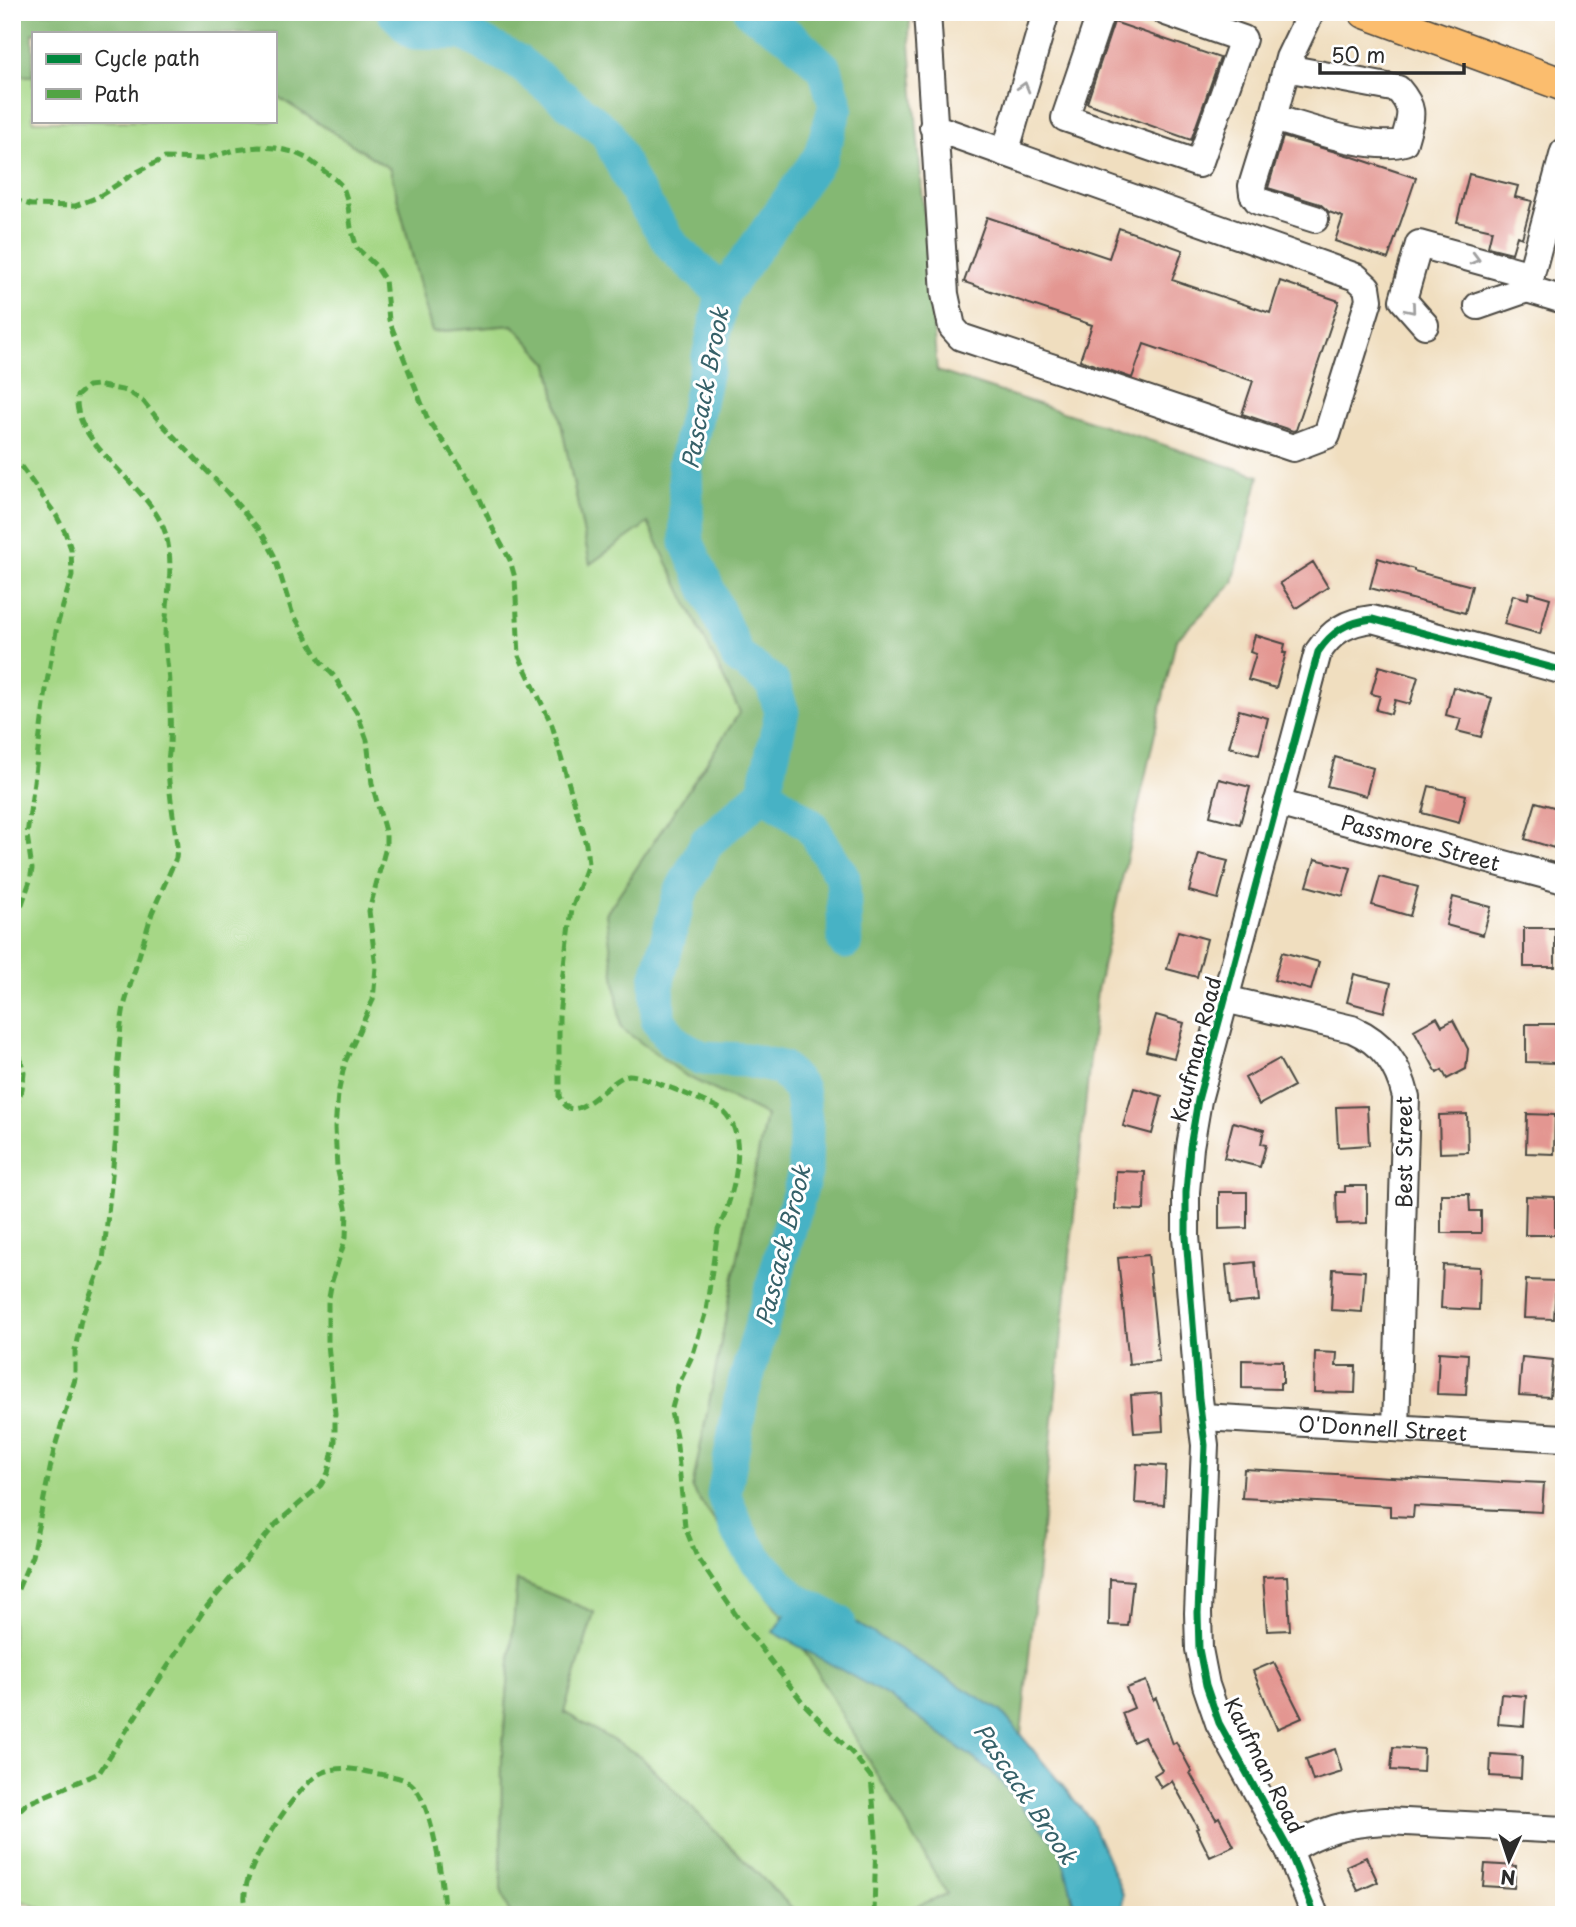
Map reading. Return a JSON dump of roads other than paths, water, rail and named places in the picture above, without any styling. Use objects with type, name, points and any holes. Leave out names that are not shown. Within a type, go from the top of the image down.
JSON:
[{"type":"main road","points":[[1364,12],[1564,85]]},
{"type":"street","points":[[927,12],[933,127],[945,294],[952,327],[961,337],[1293,448],[1327,435],[1369,300],[1367,288],[1356,277],[933,127]]},
{"type":"street","points":[[1005,153],[1046,12]]},
{"type":"street","points":[[1101,12],[1065,118],[1199,163],[1243,38],[1166,12]]},
{"type":"street","points":[[1311,12],[1286,68],[1252,186],[1258,201],[1315,219]]},
{"type":"street","points":[[1273,118],[1367,143],[1393,145],[1404,142],[1412,112],[1408,101],[1398,89],[1286,68]]},
{"type":"street","points":[[1478,306],[1529,282],[1564,152]]},
{"type":"street","points":[[1425,324],[1403,300],[1419,244],[1529,282],[1564,300]]},
{"type":"street","name":"Kaufman Road","points":[[1315,1915],[1289,1850],[1219,1723],[1206,1685],[1199,1649],[1205,1445],[1186,1236],[1186,1192],[1198,1100],[1318,652],[1327,638],[1342,626],[1372,619],[1564,671]]},
{"type":"street","name":"Passmore Street","points":[[1277,803],[1564,880]]},
{"type":"street","name":"Best Street","points":[[1225,999],[1359,1032],[1382,1047],[1402,1078],[1406,1097],[1396,1428]]},
{"type":"street","name":"O'Donnell Street","points":[[1203,1417],[1564,1438]]},
{"type":"street","points":[[1289,1850],[1334,1827],[1357,1822],[1387,1821],[1564,1830]]},
{"type":"water","points":[[802,1590],[1001,1711],[1090,1819],[1123,1894],[1122,1915],[1073,1915],[1073,1898],[1060,1850],[992,1772],[888,1696],[773,1632]]},
{"type":"waterway","name":"Pascack Brook","points":[[394,12],[414,32],[464,33],[518,62],[607,133],[635,189],[674,248],[723,293]]},
{"type":"waterway","name":"Pascack Brook","points":[[751,12],[793,39],[825,69],[836,106],[820,157],[723,293],[685,466],[687,543],[738,657],[772,682],[782,712],[764,792],[707,842],[680,894],[657,980],[658,1020],[675,1043],[702,1058],[746,1060],[782,1068],[801,1089],[806,1127],[805,1173],[742,1394],[724,1495],[738,1531],[755,1558],[792,1598],[838,1622]]},
{"type":"waterway","points":[[764,792],[811,826],[843,878],[845,942]]}]
